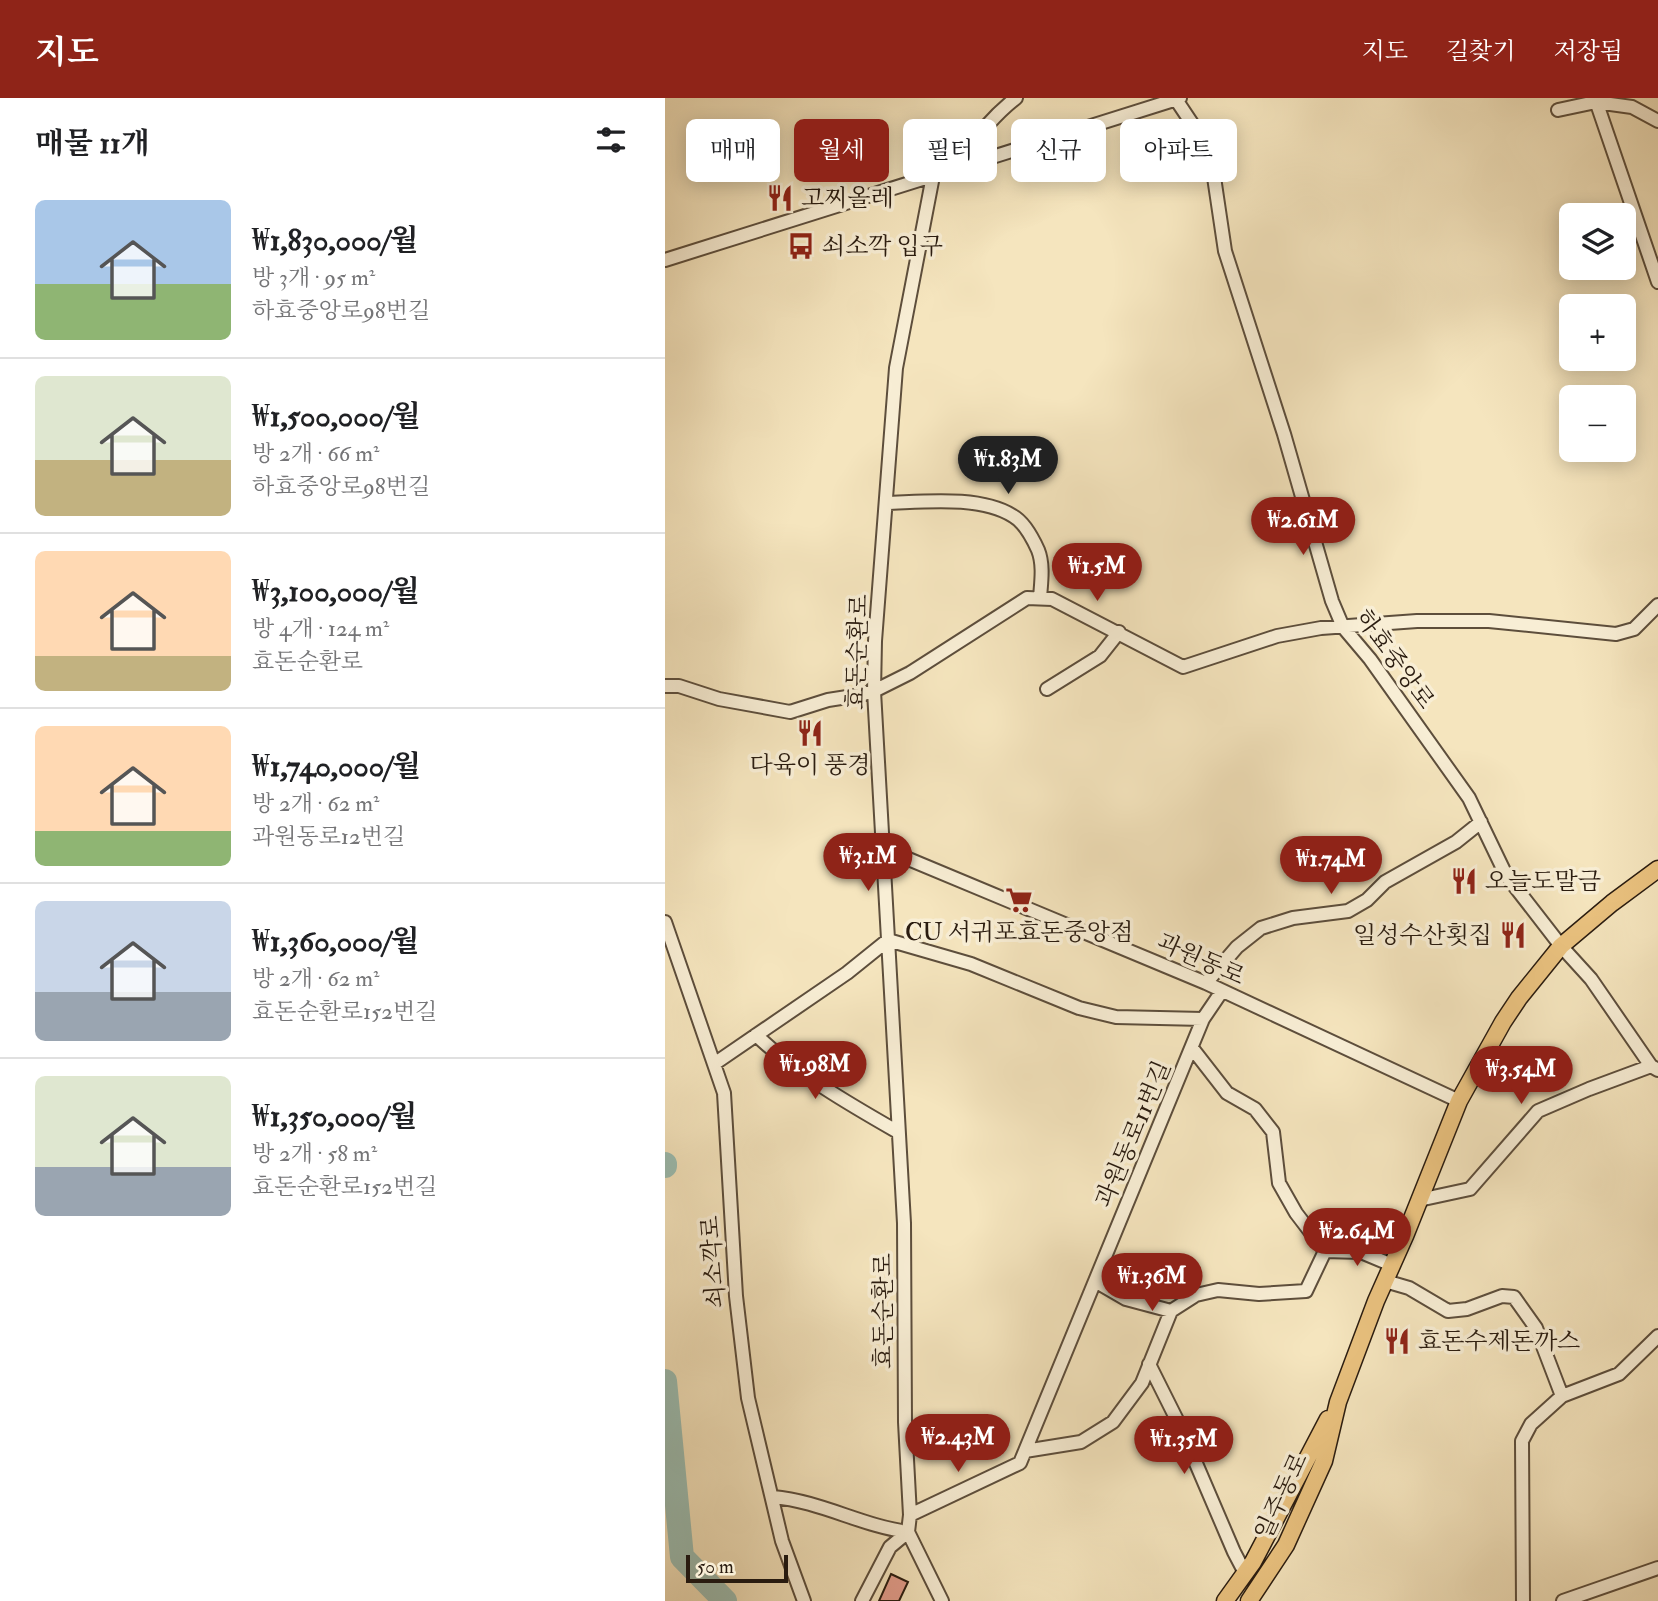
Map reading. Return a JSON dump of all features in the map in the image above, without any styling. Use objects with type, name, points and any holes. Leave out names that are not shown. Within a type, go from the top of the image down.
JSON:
[{"type":"main road","name":"일주동로","points":[[1248,1601],[1286,1545],[1324,1461],[1338,1402],[1376,1301],[1459,1101],[1508,1014],[1561,946],[1658,869]]},
{"type":"main road","name":"일주동로","points":[[1225,1601],[1245,1573],[1338,1402]]},
{"type":"main road","points":[[1262,1601],[1302,1534],[1312,1510],[1324,1461]]},
{"type":"street","points":[[993,119],[1016,98]]},
{"type":"street","points":[[997,155],[1177,98]]},
{"type":"street","name":"하효중앙로","points":[[1177,98],[1211,157],[1225,251],[1285,434],[1332,601],[1343,627],[1370,659],[1469,798],[1506,875],[1561,946],[1591,979],[1655,1068]]},
{"type":"street","points":[[1558,110],[1595,100],[1632,107],[1658,121]]},
{"type":"street","points":[[1595,100],[1658,282]]},
{"type":"street","points":[[665,260],[914,182]]},
{"type":"street","name":"효돈순환로","points":[[908,1532],[910,1515],[905,1422],[904,1223],[874,691],[875,641],[896,368],[932,182]]},
{"type":"street","points":[[885,503],[940,501],[977,504],[1014,516],[1027,530],[1038,550],[1041,564],[1040,598]]},
{"type":"street","points":[[665,686],[679,686],[719,699],[790,712],[828,700],[860,695],[910,673],[1027,598],[1052,599],[1183,667],[1277,636],[1321,628],[1417,621],[1489,621],[1616,634],[1634,629],[1658,605]]},
{"type":"street","points":[[1047,689],[1100,656],[1119,632]]},
{"type":"street","points":[[1206,983],[1237,947],[1261,928],[1293,918],[1348,911],[1367,900],[1385,882],[1456,842],[1481,822]]},
{"type":"street","name":"과원동로","points":[[883,848],[1206,983],[1459,1101]]},
{"type":"street","name":"쇠소깍로","points":[[665,922],[724,1093],[736,1296],[748,1398],[782,1541],[804,1601]]},
{"type":"street","points":[[714,1064],[847,973],[888,940],[971,964],[1079,1008],[1116,1017],[1203,1019]]},
{"type":"street","name":"과원동로11번길","points":[[1025,1451],[1203,1019],[1222,991]]},
{"type":"street","points":[[756,1035],[776,1054],[810,1078],[898,1132]]},
{"type":"street","points":[[1192,1048],[1227,1093],[1255,1109],[1273,1132],[1279,1183],[1296,1213],[1325,1251]]},
{"type":"street","points":[[1419,1200],[1471,1189],[1538,1111],[1589,1089],[1655,1068]]},
{"type":"street","points":[[1325,1251],[1361,1252],[1392,1265]]},
{"type":"street","points":[[910,1515],[1020,1463],[1025,1451],[1081,1442],[1112,1422],[1142,1383],[1171,1311],[1196,1295],[1218,1290],[1259,1294],[1305,1292],[1325,1251]]},
{"type":"street","points":[[1095,1281],[1126,1299],[1171,1311]]},
{"type":"street","points":[[1385,1281],[1409,1288],[1448,1311],[1467,1308],[1502,1296],[1514,1297],[1536,1328],[1562,1396]]},
{"type":"street","points":[[1523,1601],[1522,1441],[1531,1424],[1562,1396],[1619,1374],[1658,1336]]},
{"type":"street","points":[[1149,1364],[1180,1426],[1245,1573]]},
{"type":"street","points":[[773,1497],[791,1499],[885,1529],[908,1532]]},
{"type":"street","points":[[862,1601],[890,1547],[908,1532]]},
{"type":"street","points":[[908,1532],[942,1601]]},
{"type":"street","points":[[1563,1601],[1658,1568]]},
{"type":"building","points":[[891,1574],[908,1582],[899,1601],[879,1601]]},
{"type":"waterway","points":[[665,1381],[682,1557],[725,1601]]},
{"type":"place","name":"고찌올레","points":[[780,198]]},
{"type":"place","name":"쇠소깍 입구","points":[[801,246]]},
{"type":"place","name":"다육이 풍경","points":[[810,733]]},
{"type":"place","name":"오늘도말금","points":[[1464,881]]},
{"type":"place","name":"CU 서귀포효돈중앙점","points":[[1019,900]]},
{"type":"place","name":"일성수산횟집","points":[[1513,935]]},
{"type":"place","name":"효돈수제돈까스","points":[[1397,1341]]}]
